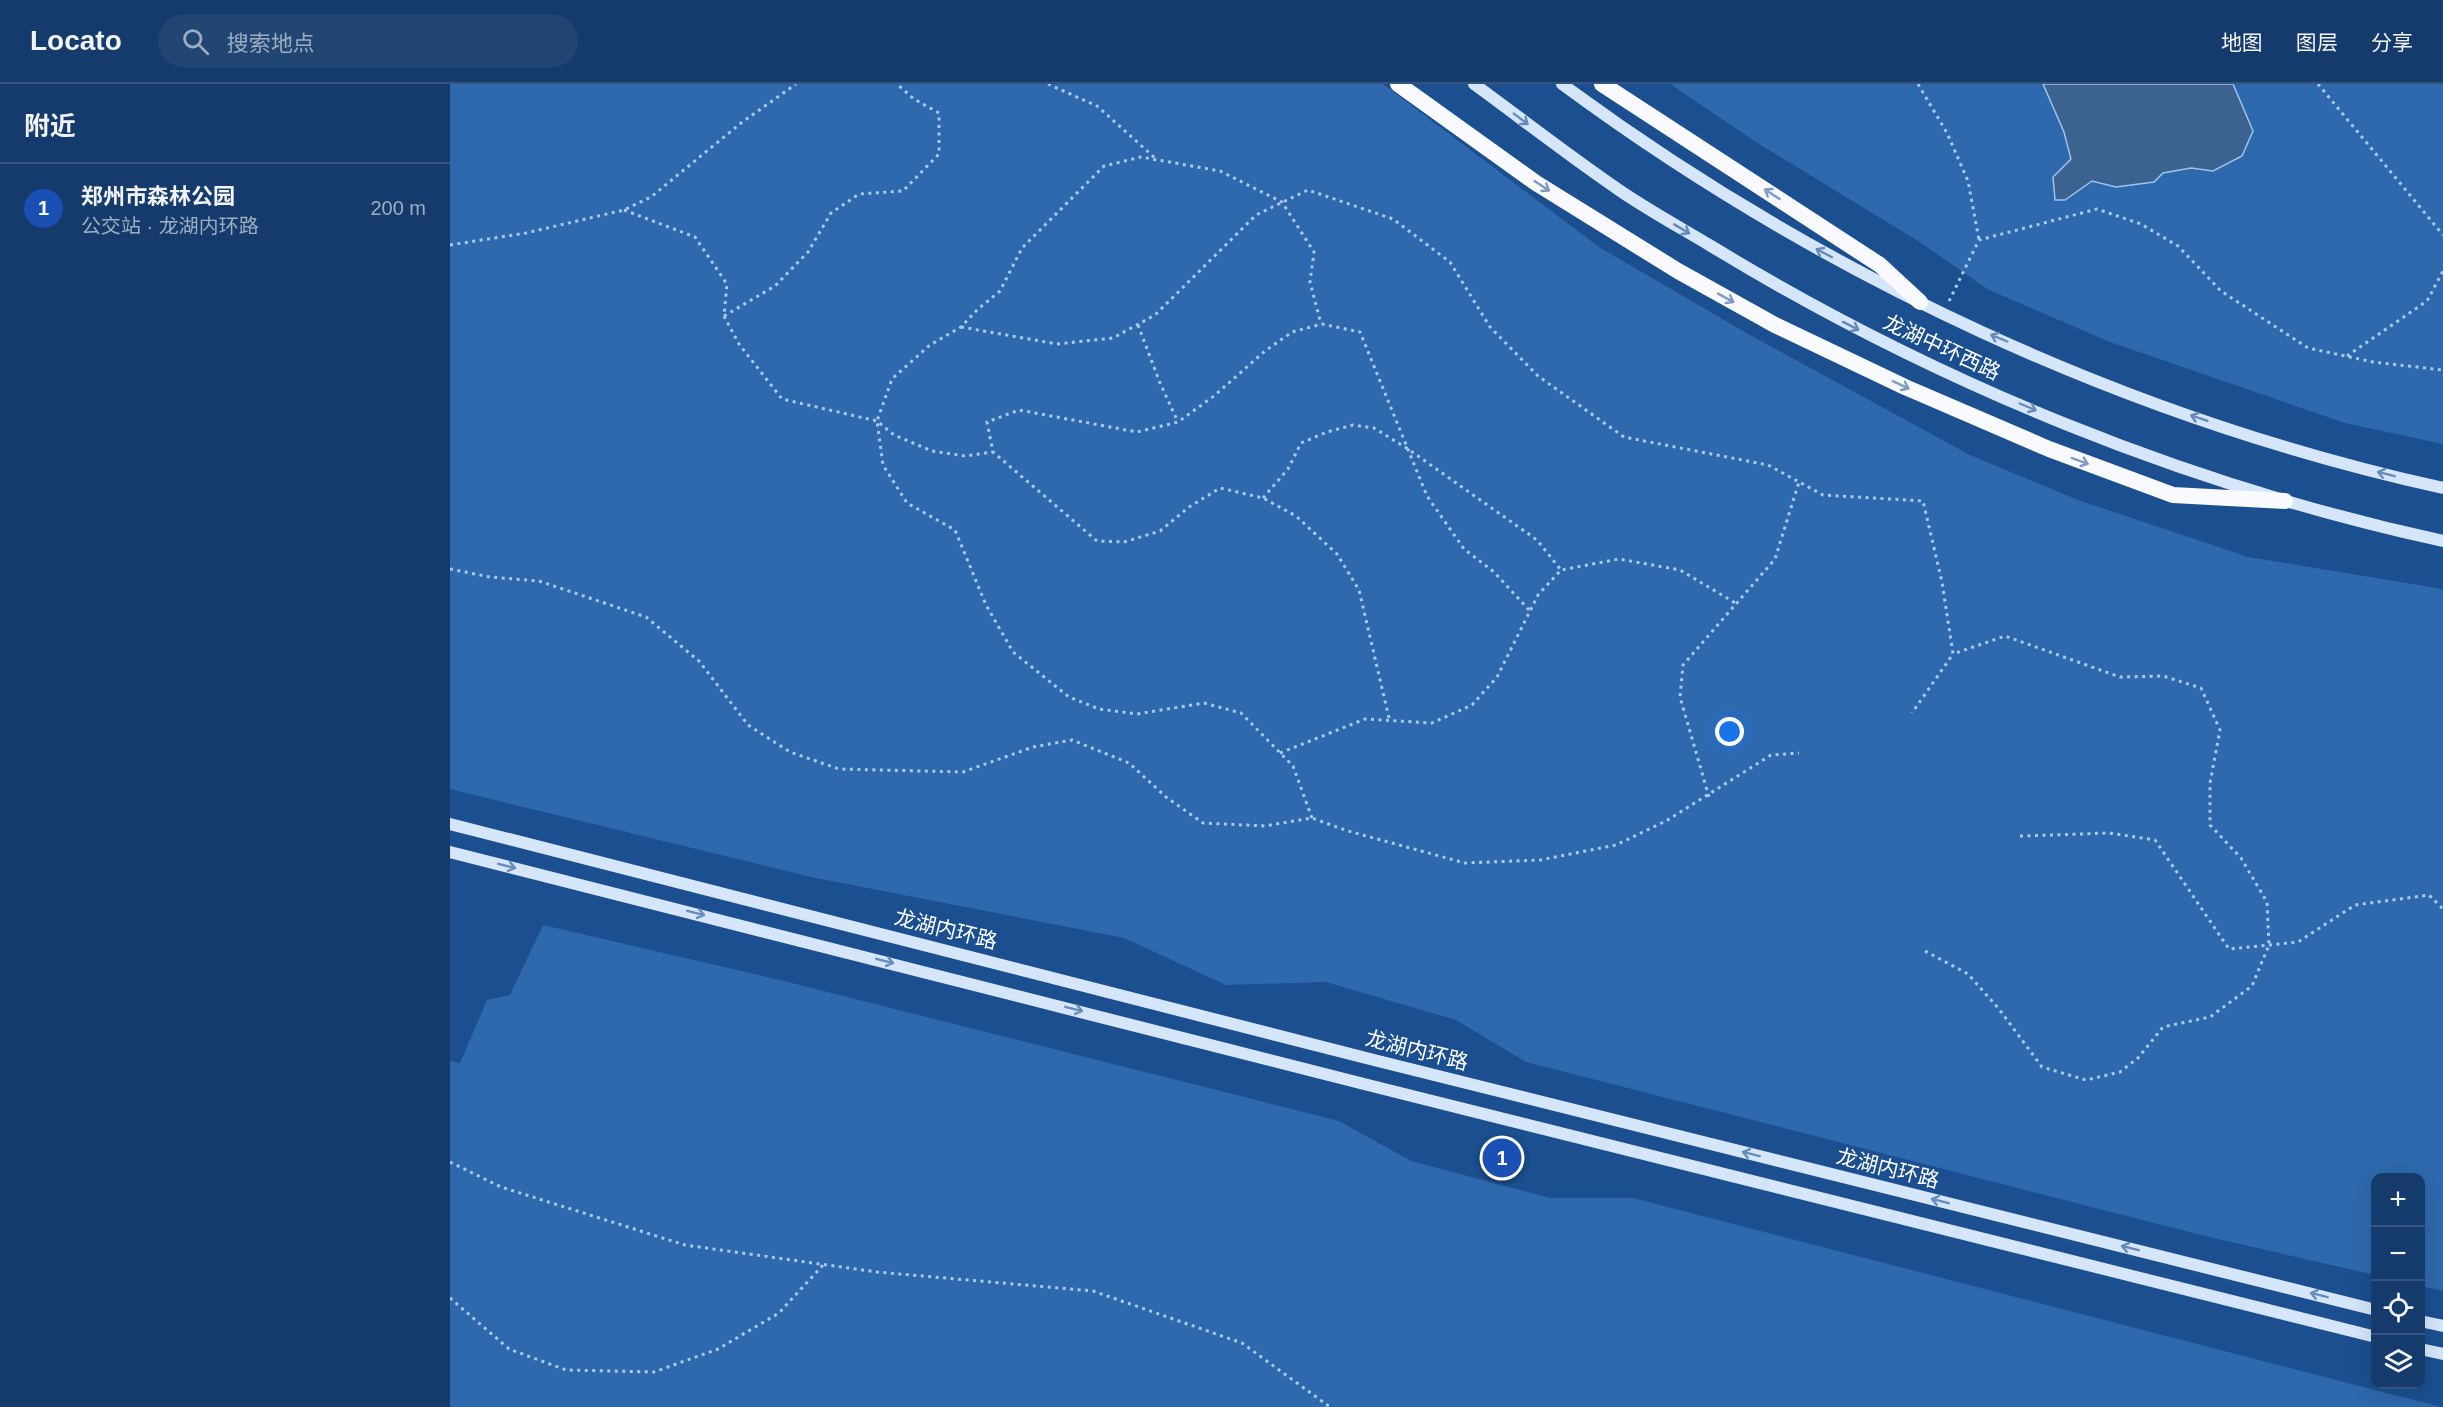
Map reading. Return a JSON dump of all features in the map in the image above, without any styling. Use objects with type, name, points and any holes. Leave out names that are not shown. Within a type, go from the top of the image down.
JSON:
[{"type":"highway","points":[[1602,84],[1880,264],[1920,302]]},
{"type":"highway","points":[[1403,88],[1536,183],[1678,271],[1775,325],[1905,387],[2049,449],[2173,495],[2285,501]]},
{"type":"main road","name":"龙湖中环西路","points":[[1474,84],[1620,191],[1790,294],[1945,372],[2072,427],[2146,455],[2285,501],[2443,541]]},
{"type":"main road","name":"龙湖中环西路","points":[[1562,84],[1659,154],[1816,249],[1943,313],[2092,378],[2164,406],[2300,451],[2443,488]]},
{"type":"main road","name":"龙湖内环路","points":[[450,824],[1366,1058],[2371,1309]]},
{"type":"main road","points":[[450,852],[2371,1336]]},
{"type":"main road","points":[[2425,1322],[2443,1326]]},
{"type":"main road","points":[[2425,1349],[2443,1354]]},
{"type":"path","points":[[450,245],[525,233],[624,210],[651,197],[741,123],[796,84]]},
{"type":"path","points":[[724,316],[775,286],[808,252],[831,213],[859,194],[903,191],[939,154],[939,113],[914,99],[897,84]]},
{"type":"path","points":[[1048,84],[1097,106],[1157,159]]},
{"type":"path","points":[[1919,84],[1947,133],[1968,181],[1979,240],[1943,313]]},
{"type":"path","points":[[2318,84],[2443,235]]},
{"type":"path","points":[[1312,818],[1293,766],[1241,713],[1204,703],[1137,714],[1099,709],[1069,697],[1013,652],[986,604],[955,530],[907,502],[883,465],[877,421],[892,379],[930,345],[960,327],[1000,291],[1022,248],[1104,166],[1141,157],[1220,171],[1282,202],[1314,252],[1310,282],[1322,324]]},
{"type":"path","points":[[960,327],[1057,344],[1113,338],[1155,315],[1257,214],[1308,190],[1393,219],[1450,262],[1490,327],[1538,376],[1624,437],[1768,465],[1823,495],[1923,501],[1942,582],[1953,654]]},
{"type":"path","points":[[1979,240],[2097,208],[2141,224],[2178,246],[2221,291],[2308,348],[2443,370]]},
{"type":"path","points":[[624,210],[695,237],[727,284],[724,316],[739,344],[782,399],[877,421],[894,435],[932,451],[965,456],[993,452]]},
{"type":"path","points":[[2346,356],[2427,301],[2443,272]]},
{"type":"path","points":[[1389,718],[1359,590],[1337,554],[1296,516],[1263,498],[1220,488],[1189,507],[1160,531],[1124,542],[1097,541],[993,452],[987,422],[1019,410],[1137,432],[1178,422],[1214,396],[1265,351],[1292,332],[1322,324],[1360,332],[1427,496],[1464,549],[1494,572],[1530,611]]},
{"type":"path","points":[[1138,325],[1178,422]]},
{"type":"path","points":[[1263,498],[1288,469],[1301,443],[1327,432],[1353,425],[1374,428],[1408,448],[1537,540],[1561,570]]},
{"type":"path","points":[[1709,796],[1680,697],[1683,665],[1775,559],[1799,482]]},
{"type":"path","points":[[1280,753],[1365,719],[1389,718],[1432,723],[1472,705],[1497,677],[1538,596],[1561,570],[1619,559],[1680,570],[1737,604]]},
{"type":"path","points":[[450,569],[490,577],[539,581],[646,617],[699,661],[748,725],[790,752],[838,769],[963,772],[1033,747],[1071,740],[1129,763],[1166,797],[1203,823],[1265,826],[1312,818],[1348,831],[1466,863],[1540,860],[1616,845],[1666,821],[1771,755],[1799,753]]},
{"type":"path","points":[[1912,713],[1953,654],[2005,636],[2120,677],[2163,676],[2201,688],[2220,730],[2210,783],[2210,825],[2241,858],[2267,902],[2269,945],[2252,986],[2210,1017],[2163,1027],[2138,1058],[2120,1072],[2086,1080],[2042,1067],[1999,1009],[1968,974],[1925,951]]},
{"type":"path","points":[[2020,836],[2109,833],[2156,840],[2229,949],[2298,942],[2355,905],[2429,895],[2443,909]]},
{"type":"path","points":[[450,1162],[501,1187],[685,1245],[878,1272],[1093,1291],[1242,1344],[1330,1407]]},
{"type":"path","points":[[450,1298],[509,1349],[537,1360],[566,1370],[654,1372],[718,1349],[779,1313],[824,1264]]},
{"type":"shaded area","points":[[450,84],[1383,84],[1599,247],[1750,335],[1970,455],[2078,500],[2248,557],[2443,589],[2443,1291],[2425,1287],[2425,1173],[2371,1173],[2371,1274],[2209,1237],[1526,1062],[1456,1020],[1326,982],[1226,985],[1124,938],[811,877],[450,789]]},
{"type":"shaded area","points":[[1670,84],[2443,84],[2443,444],[2345,423],[2110,342],[1989,290],[1918,241],[1759,144]]},
{"type":"shaded area","points":[[2043,84],[2233,84],[2253,131],[2242,156],[2213,171],[2191,168],[2163,173],[2154,182],[2116,187],[2092,181],[2065,200],[2055,200],[2053,177],[2071,159],[2064,132]]},
{"type":"shaded area","points":[[543,925],[784,981],[1339,1121],[1411,1161],[1550,1198],[1633,1198],[2441,1407],[450,1407],[450,1061],[460,1063],[487,1000],[510,995]]},
{"type":"place","name":"郑州市森林公园","points":[[1502,1158]]}]
